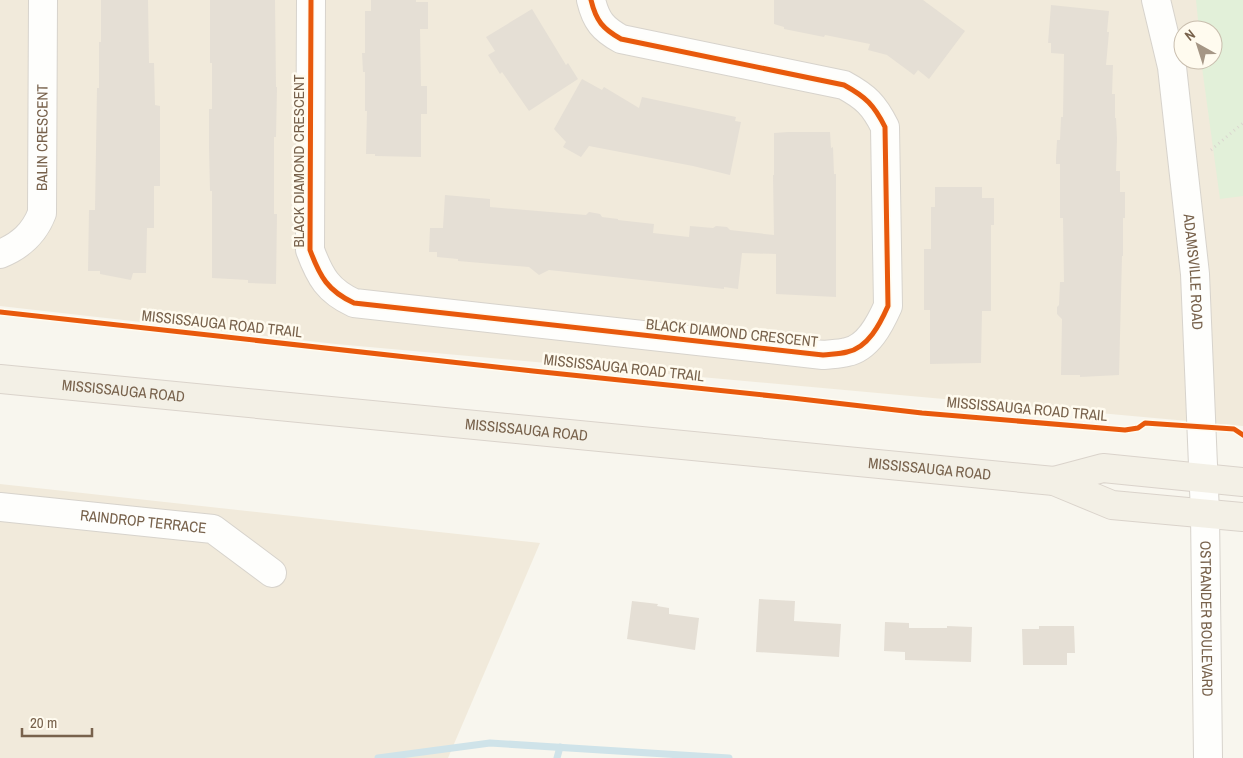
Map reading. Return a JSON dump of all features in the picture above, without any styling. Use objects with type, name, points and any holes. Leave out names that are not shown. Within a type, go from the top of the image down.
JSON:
[{"type":"main road","name":"MISSISSAUGA ROAD","points":[[0,379],[1054,481],[1112,505],[1243,517]]},
{"type":"main road","name":"MISSISSAUGA ROAD","points":[[1054,481],[1102,468],[1243,482]]},
{"type":"street","name":"BALIN CRESCENT","points":[[0,254],[13,249],[25,240],[34,230],[42,213],[43,0]]},
{"type":"street","name":"BLACK DIAMOND CRESCENT","points":[[311,0],[310,250],[317,269],[327,284],[340,296],[354,303],[824,355],[850,352],[867,341],[881,324],[888,306],[885,128],[877,110],[863,96],[844,85],[621,40],[605,30],[596,17],[590,0]]},
{"type":"street","name":"ADAMSVILLE ROAD","points":[[1156,0],[1172,67],[1195,274],[1203,479]]},
{"type":"street","name":"ADAMSVILLE ROAD","points":[[1172,67],[1176,0]]},
{"type":"street","name":"OSTRANDER BOULEVARD","points":[[1203,479],[1208,758]]},
{"type":"street","name":"RAINDROP TERRACE","points":[[0,506],[213,529],[272,573]]},
{"type":"path","points":[[1211,150],[1243,123]]},
{"type":"shaded area","points":[[0,0],[1243,0],[1243,426],[336,344],[0,306]]},
{"type":"shaded area","points":[[0,484],[540,543],[448,758],[0,758]]},
{"type":"green space","points":[[1196,0],[1243,0],[1243,196],[1220,199],[1202,70],[1223,70],[1223,20],[1198,20]]},
{"type":"building","points":[[101,0],[148,0],[149,63],[154,63],[155,105],[160,106],[160,186],[154,186],[154,228],[147,228],[146,273],[133,273],[131,280],[100,274],[100,271],[88,271],[89,210],[95,210]]},
{"type":"building","points":[[210,0],[275,0],[277,87],[276,137],[274,137],[274,214],[277,214],[276,284],[248,283],[248,280],[212,278],[212,191],[210,191],[209,148],[209,109],[212,109]]},
{"type":"building","points":[[371,0],[416,0],[416,2],[428,2],[428,29],[420,29],[421,86],[427,86],[427,114],[421,114],[421,157],[375,156],[375,154],[366,154],[367,111],[365,111],[365,72],[363,72],[362,53],[365,53],[365,11],[371,11]]},
{"type":"building","points":[[774,0],[923,0],[965,31],[929,79],[918,70],[914,75],[887,55],[868,50],[870,44],[784,29],[784,27],[774,24]]},
{"type":"building","points":[[1051,5],[1109,11],[1106,65],[1113,65],[1112,94],[1115,94],[1117,138],[1116,171],[1120,171],[1120,192],[1125,192],[1119,375],[1080,377],[1080,375],[1061,375],[1062,319],[1057,314],[1057,307],[1059,305],[1060,282],[1064,282],[1063,218],[1060,218],[1060,164],[1056,164],[1056,158],[1057,140],[1060,140],[1061,117],[1063,117],[1064,54],[1051,53],[1051,43],[1048,43]]},
{"type":"building","points":[[532,9],[566,65],[568,63],[578,79],[529,111],[502,72],[500,74],[488,55],[495,51],[486,37]]},
{"type":"building","points":[[582,79],[602,90],[604,87],[639,108],[642,97],[736,117],[735,121],[741,122],[730,175],[589,146],[581,157],[563,147],[566,142],[554,129]]},
{"type":"building","points":[[830,132],[831,148],[833,147],[834,174],[836,174],[836,297],[776,294],[776,254],[742,253],[738,289],[724,287],[724,289],[549,270],[539,275],[529,267],[458,261],[458,259],[437,257],[437,252],[429,252],[430,228],[443,228],[445,195],[490,199],[490,207],[586,215],[589,212],[600,214],[602,217],[618,220],[654,224],[653,233],[689,237],[690,226],[713,228],[716,226],[727,227],[730,230],[774,235],[774,133]]},
{"type":"building","points":[[935,187],[982,187],[982,198],[994,198],[994,225],[991,225],[991,311],[982,311],[981,363],[930,364],[930,310],[924,310],[924,249],[931,249],[931,207],[935,207]]},
{"type":"building","points":[[759,599],[795,601],[794,621],[841,624],[839,657],[756,652]]},
{"type":"building","points":[[632,601],[658,604],[657,606],[669,608],[669,614],[699,618],[695,650],[627,639]]},
{"type":"building","points":[[885,622],[909,623],[909,628],[972,627],[971,662],[905,660],[905,652],[884,651]]},
{"type":"building","points":[[1039,626],[1074,626],[1075,653],[1067,653],[1067,665],[1023,665],[1022,629],[1039,629]]},
{"type":"waterway","points":[[378,758],[490,743],[729,758]]},
{"type":"waterway","points":[[557,758],[560,747]]},
{"type":"cycle path","points":[[311,0],[310,250],[317,268],[326,282],[345,298],[354,303],[823,355],[847,352],[861,346],[877,327],[888,306],[885,127],[873,107],[864,98],[844,85],[621,39],[609,32],[601,24],[595,14],[591,0]]},
{"type":"cycle path","name":"MISSISSAUGA ROAD TRAIL","points":[[0,312],[922,413],[1125,430],[1138,428],[1145,423],[1234,429],[1243,435]]}]
